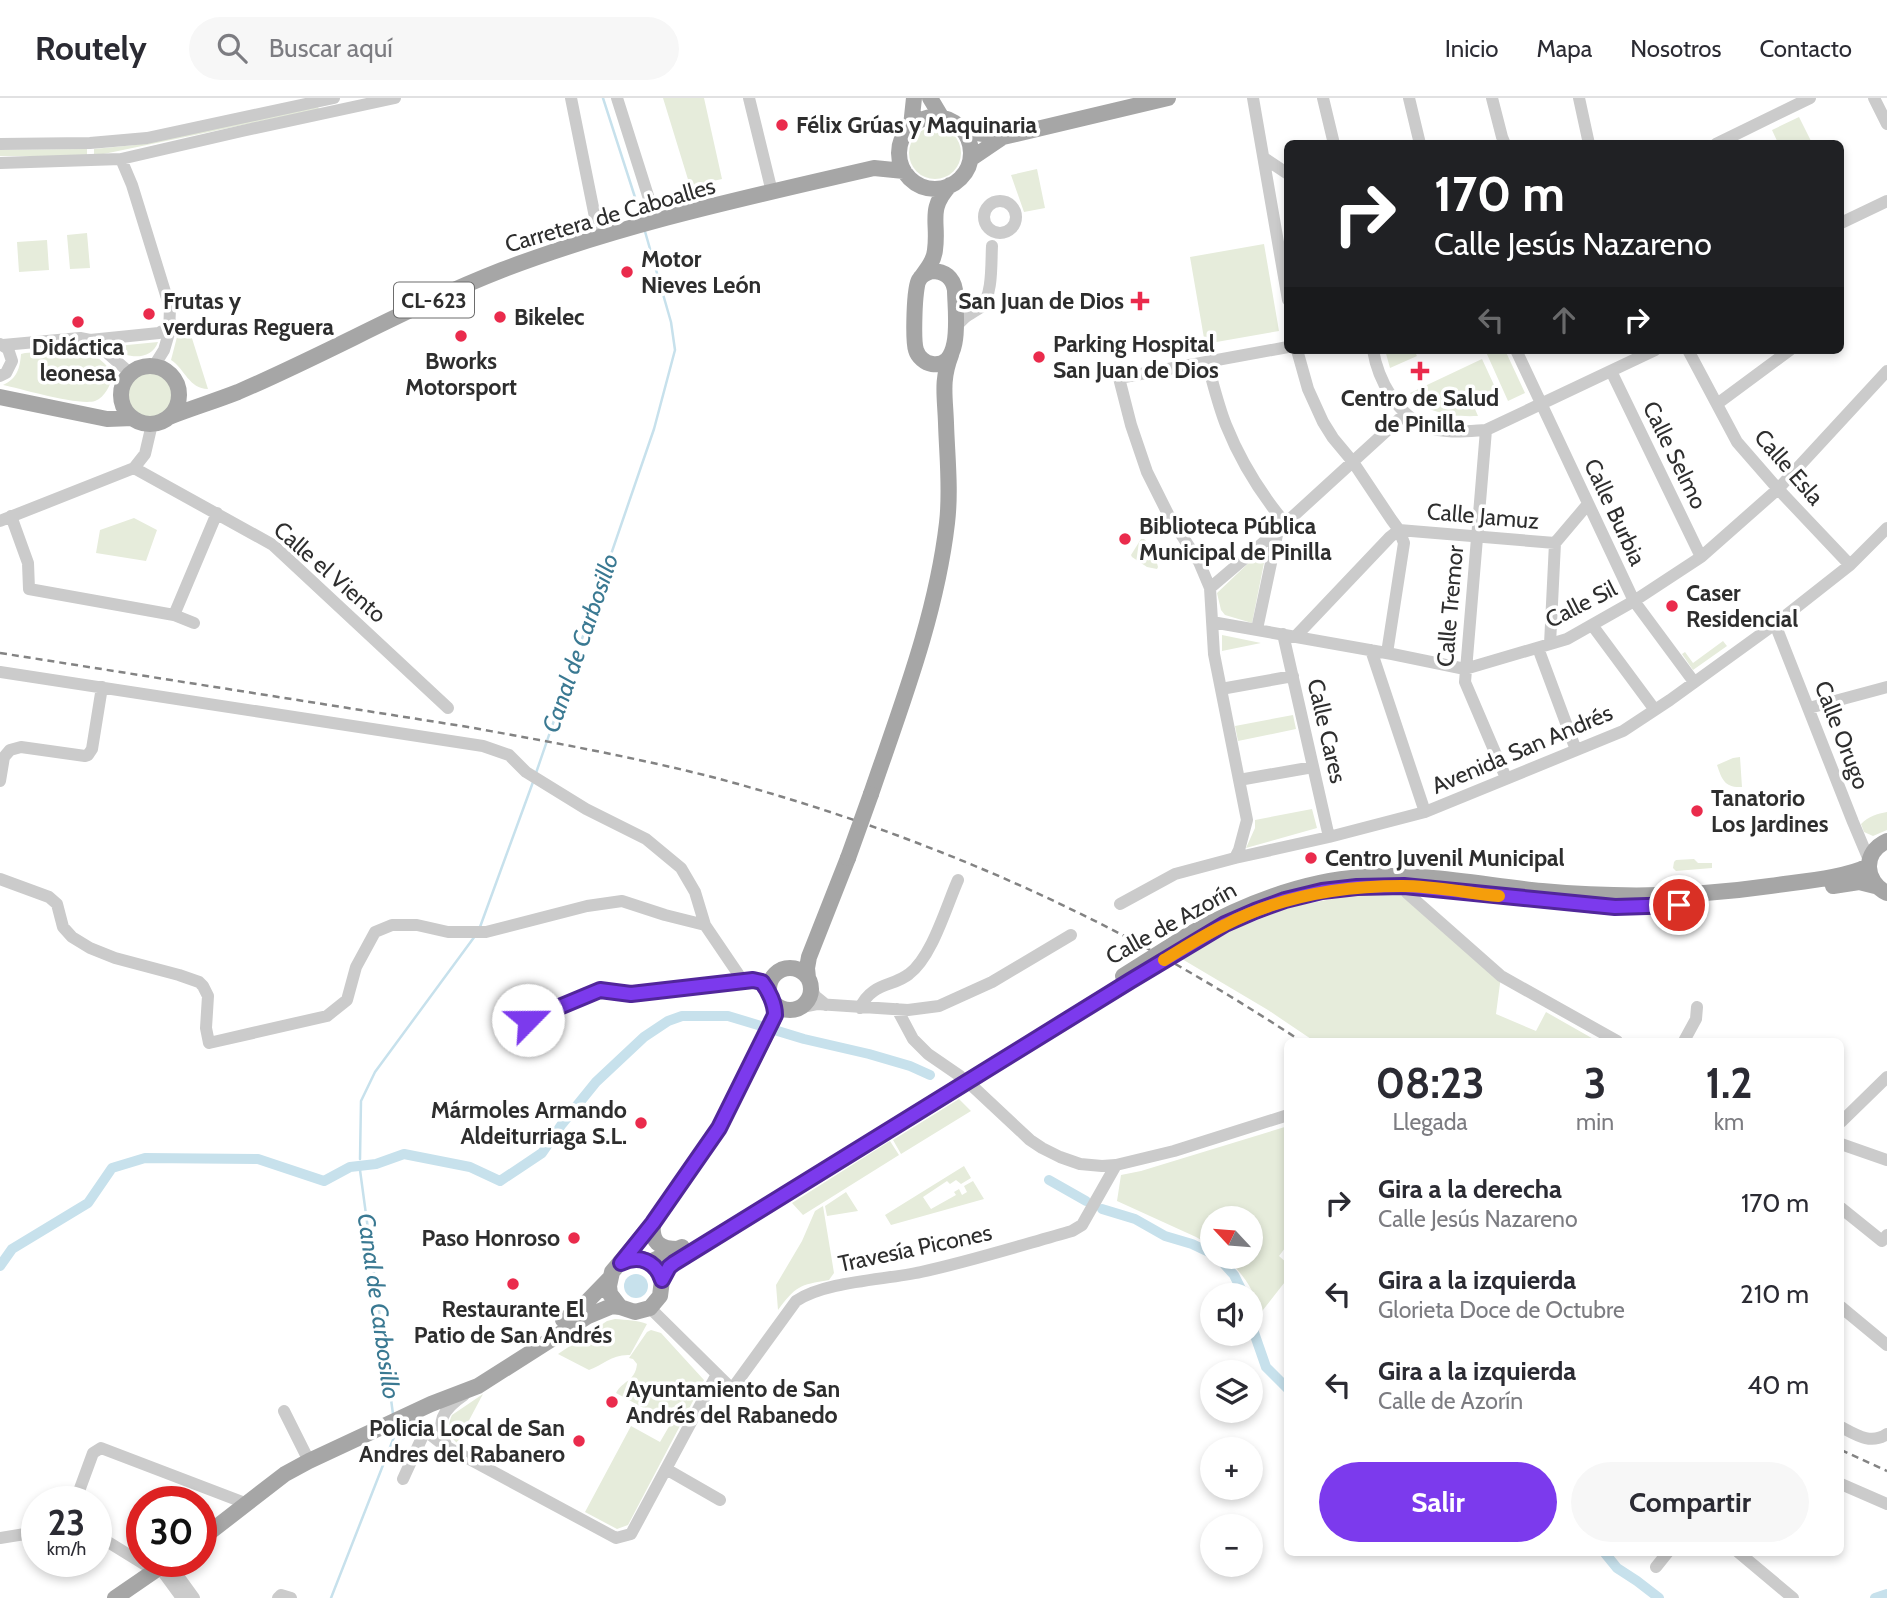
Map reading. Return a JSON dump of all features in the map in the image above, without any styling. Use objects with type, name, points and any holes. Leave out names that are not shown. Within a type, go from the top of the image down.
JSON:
[{"type":"main road","points":[[911,125],[914,98]]},
{"type":"main road","points":[[971,158],[1003,137],[1126,103],[1168,98]]},
{"type":"main road","points":[[931,99],[942,118]]},
{"type":"main road","points":[[874,168],[901,140],[911,125],[932,116],[950,121],[964,131],[969,140],[971,158],[967,169],[960,179],[950,185],[927,188],[916,184]]},
{"type":"main road","points":[[964,131],[1003,137]]},
{"type":"main road","points":[[901,140],[899,152],[904,171],[935,209]]},
{"type":"main road","name":"Carretera de Caboalles","points":[[169,417],[240,391],[500,271],[599,237],[874,168],[904,171]]},
{"type":"main road","points":[[943,388],[933,369],[918,355],[915,344],[916,285],[930,265],[935,250],[935,209],[950,185]]},
{"type":"main road","points":[[778,995],[808,1000],[809,957],[871,794],[926,629],[940,571],[948,521],[943,388],[944,372],[955,344],[955,298],[954,285],[935,250]]},
{"type":"main road","points":[[922,276],[927,272],[938,271],[948,276]]},
{"type":"main road","points":[[927,362],[943,362],[951,355]]},
{"type":"main road","points":[[89,416],[110,407],[130,373],[145,366],[154,366],[169,372],[179,392],[177,406],[169,417]]},
{"type":"main road","points":[[177,386],[191,396],[214,401]]},
{"type":"main road","points":[[120,392],[123,407],[133,418],[145,424],[152,424]]},
{"type":"main road","points":[[0,397],[89,416],[119,420],[133,418]]},
{"type":"main road","name":"CL-623","points":[[152,424],[169,417]]},
{"type":"main road","points":[[1881,890],[1869,873],[1869,863],[1877,847],[1887,841]]},
{"type":"main road","name":"Calle de Azorín","points":[[662,1280],[674,1263],[1192,938],[1224,915],[1257,901],[1289,890],[1361,877],[1436,878],[1543,891],[1610,895],[1679,895],[1808,880],[1846,873],[1869,863]]},
{"type":"main road","name":"Calle de Azorín","points":[[1192,938],[1285,900],[1322,891],[1357,887],[1404,886],[1615,907],[1732,902],[1848,883],[1865,883],[1881,890]]},
{"type":"main road","points":[[620,1307],[610,1294],[612,1272],[653,1223],[719,1128],[775,1015],[779,971],[800,964],[809,957]]},
{"type":"main road","points":[[788,968],[797,969],[809,982]]},
{"type":"main road","name":"Calle de Azorín","points":[[650,1262],[666,1256],[964,1079]]},
{"type":"main road","points":[[653,1223],[652,1233],[657,1242],[662,1247],[678,1248]]},
{"type":"main road","points":[[217,1526],[285,1474],[431,1404],[478,1386],[602,1309],[612,1306],[635,1312],[650,1308],[660,1296],[662,1280],[660,1273],[650,1262],[645,1247],[653,1223]]},
{"type":"main road","points":[[621,1263],[635,1258],[650,1262]]},
{"type":"main road","points":[[431,1404],[578,1311],[610,1278]]},
{"type":"main road","points":[[115,1598],[146,1577]]},
{"type":"street","points":[[0,144],[90,143],[147,138],[334,98]]},
{"type":"street","points":[[0,163],[121,159],[395,98]]},
{"type":"street","points":[[571,98],[599,237]]},
{"type":"street","points":[[617,98],[650,202],[648,223]]},
{"type":"street","points":[[749,98],[772,192]]},
{"type":"street","points":[[1253,98],[1284,276]]},
{"type":"street","points":[[1323,98],[1333,140]]},
{"type":"street","points":[[1409,98],[1419,140]]},
{"type":"street","points":[[1492,98],[1503,140]]},
{"type":"street","points":[[1579,98],[1588,140]]},
{"type":"street","points":[[1724,140],[1810,98]]},
{"type":"street","points":[[1874,98],[1887,124]]},
{"type":"street","points":[[1264,158],[1284,171]]},
{"type":"street","points":[[121,159],[132,185],[170,308],[169,333],[164,350],[154,366]]},
{"type":"street","points":[[1844,222],[1887,201]]},
{"type":"street","points":[[955,329],[964,317],[985,302],[989,294],[994,232]]},
{"type":"street","points":[[955,298],[961,306],[979,308]]},
{"type":"street","points":[[1,345],[159,333],[170,321]]},
{"type":"street","points":[[90,340],[130,373]]},
{"type":"street","points":[[0,376],[6,373],[12,361],[8,349],[1,345]]},
{"type":"street","points":[[1235,858],[1247,820],[1214,654],[1210,588],[1199,562],[1168,514],[1147,472],[1119,378],[1284,348]]},
{"type":"street","points":[[1298,354],[1308,389],[1323,422],[1399,530],[1404,543],[1387,653]]},
{"type":"street","points":[[1374,354],[1385,387],[1405,414],[1428,428],[1457,432],[1486,430],[1647,354]]},
{"type":"street","name":"Calle Burbia","points":[[1518,354],[1634,601],[1694,682]]},
{"type":"street","name":"Calle Esla","points":[[1690,354],[1737,442],[1850,565]]},
{"type":"street","points":[[1717,404],[1785,354]]},
{"type":"street","points":[[1207,362],[1226,425],[1282,526],[1257,629]]},
{"type":"street","name":"Calle Selmo","points":[[1611,371],[1701,556]]},
{"type":"street","name":"Calle Sil","points":[[1212,622],[1465,669],[1567,639],[1634,601],[1701,556],[1778,489],[1887,371]]},
{"type":"street","points":[[1210,588],[1405,414]]},
{"type":"street","points":[[152,424],[145,454],[134,468],[5,519],[28,562],[29,589],[174,615],[194,623]]},
{"type":"street","name":"Calle Tremor","points":[[1486,430],[1465,682],[1506,778]]},
{"type":"street","name":"Calle el Viento","points":[[134,468],[273,545],[448,708]]},
{"type":"street","name":"Calle Jamuz","points":[[1399,530],[1555,543],[1588,504]]},
{"type":"street","points":[[174,615],[217,513]]},
{"type":"street","name":"Avenida San Andrés","points":[[1120,904],[1175,874],[1424,812],[1623,731],[1775,624],[1850,565],[1887,528]]},
{"type":"street","points":[[1290,635],[1399,530]]},
{"type":"street","points":[[1555,543],[1544,646],[1576,750]]},
{"type":"street","name":"Calle Orugo","points":[[1775,624],[1869,863]]},
{"type":"street","points":[[1592,625],[1655,710]]},
{"type":"street","name":"Calle Cares","points":[[1290,635],[1293,676],[1329,837]]},
{"type":"street","points":[[1371,650],[1424,812]]},
{"type":"street","points":[[0,672],[483,746],[509,755],[526,772],[586,809],[646,839],[681,868],[695,892],[705,925],[743,981]]},
{"type":"street","points":[[1222,690],[1293,676]]},
{"type":"street","points":[[0,781],[4,757],[10,750],[21,747],[88,755],[92,749],[102,687]]},
{"type":"street","points":[[1809,708],[1887,687]]},
{"type":"street","points":[[1239,780],[1313,767]]},
{"type":"street","points":[[0,879],[49,897],[57,904],[63,926],[72,937],[90,947],[115,958],[199,982],[208,996],[206,1028],[209,1043],[327,1016],[347,1000],[356,967],[375,932],[392,925],[417,925],[448,932],[485,932],[587,906],[622,901],[705,925]]},
{"type":"street","points":[[860,1008],[879,987],[909,975],[925,957],[957,880]]},
{"type":"street","points":[[1404,886],[1407,893],[1501,976],[1612,1038]]},
{"type":"street","points":[[528,1020],[600,990],[631,994],[753,980],[778,995],[817,1004],[897,1009],[939,1006],[992,982],[1071,935]]},
{"type":"street","points":[[809,982],[815,996],[827,1005]]},
{"type":"street","points":[[1686,1038],[1696,1019],[1697,1007]]},
{"type":"street","points":[[897,1009],[913,1039],[928,1054],[964,1079],[1030,1140],[1060,1157],[1080,1164],[1116,1165],[1174,1151],[1284,1116]]},
{"type":"street","points":[[1844,1119],[1887,1077]]},
{"type":"street","points":[[1844,1145],[1887,1160]]},
{"type":"street","name":"Travesía Picones","points":[[717,1374],[732,1389],[796,1301],[806,1294],[921,1272],[1072,1231],[1082,1225],[1116,1165]]},
{"type":"street","points":[[1844,1210],[1882,1241],[1887,1235]]},
{"type":"street","points":[[397,1420],[419,1425],[447,1447],[617,1538],[631,1534],[717,1374],[650,1308]]},
{"type":"street","points":[[1844,1309],[1887,1345]]},
{"type":"street","points":[[447,1447],[440,1431],[442,1415],[458,1399],[478,1386]]},
{"type":"street","points":[[284,1411],[309,1461]]},
{"type":"street","points":[[1844,1428],[1865,1438],[1884,1436]]},
{"type":"street","points":[[403,1479],[425,1432]]},
{"type":"street","points":[[81,1486],[93,1453],[101,1448],[246,1503]]},
{"type":"street","points":[[666,1469],[720,1500]]},
{"type":"street","points":[[1844,1485],[1887,1504]]},
{"type":"street","points":[[0,1538],[21,1535]]},
{"type":"street","points":[[1656,1567],[1665,1556]]},
{"type":"street","points":[[1743,1556],[1793,1598]]},
{"type":"street","points":[[170,1577],[182,1598]]},
{"type":"street","points":[[174,1577],[194,1598]]},
{"type":"street","points":[[278,1598],[281,1595],[291,1598]]},
{"type":"green space","points":[[663,98],[704,98],[722,179],[690,186]]},
{"type":"green space","points":[[318,107],[319,109],[94,156],[94,149],[135,145]]},
{"type":"green space","points":[[1799,117],[1810,140],[1777,140],[1772,130]]},
{"type":"green space","points":[[935,127],[954,134],[961,153],[954,172],[935,179],[916,172],[909,153],[916,134]]},
{"type":"green space","points":[[87,149],[87,156],[0,156],[0,150]]},
{"type":"green space","points":[[1037,169],[1045,208],[1024,212],[1011,175]]},
{"type":"green space","points":[[87,233],[90,268],[70,269],[67,235]]},
{"type":"green space","points":[[47,240],[49,270],[19,272],[17,242]]},
{"type":"green space","points":[[1264,244],[1279,331],[1205,344],[1190,257]]},
{"type":"green space","points":[[190,332],[208,389],[196,386],[171,360],[177,337]]},
{"type":"green space","points":[[158,342],[150,352],[139,356],[126,355],[116,348],[117,346]]},
{"type":"green space","points":[[79,349],[98,358],[112,375],[107,390],[97,400],[87,402],[64,399],[3,385],[12,380],[17,372],[21,354]]},
{"type":"green space","points":[[1386,354],[1417,356],[1390,368]]},
{"type":"green space","points":[[1487,354],[1507,354],[1525,393],[1508,401]]},
{"type":"green space","points":[[1482,359],[1500,398],[1475,409],[1478,416],[1440,413],[1424,406],[1410,393]]},
{"type":"green space","points":[[150,372],[166,379],[173,395],[166,411],[150,418],[134,411],[127,395],[134,379]]},
{"type":"green space","points":[[134,518],[157,530],[146,561],[96,553],[100,530]]},
{"type":"green space","points":[[1141,539],[1156,550],[1157,569],[1147,567],[1132,557]]},
{"type":"green space","points":[[1258,554],[1265,558],[1252,623],[1225,615],[1217,593]]},
{"type":"green space","points":[[1222,635],[1261,643],[1222,651]]},
{"type":"green space","points":[[1723,641],[1727,646],[1693,670],[1682,654],[1685,652],[1693,663]]},
{"type":"green space","points":[[1293,715],[1296,729],[1238,741],[1235,726]]},
{"type":"green space","points":[[1740,757],[1742,787],[1732,786],[1723,779],[1717,765]]},
{"type":"green space","points":[[1312,809],[1317,828],[1246,848],[1255,828],[1255,820]]},
{"type":"green space","points":[[1887,812],[1887,830],[1873,836],[1864,832],[1861,824],[1864,821]]},
{"type":"green space","points":[[1694,859],[1698,863],[1712,863],[1712,868],[1676,871],[1673,868],[1676,860]]},
{"type":"green space","points":[[1407,893],[1501,976],[1496,1014],[1536,1031],[1546,1012],[1592,1038],[1310,1038],[1182,959],[1232,930],[1290,907],[1353,895]]},
{"type":"green space","points":[[959,1099],[971,1111],[901,1154],[893,1140]]},
{"type":"green space","points":[[1284,1127],[1284,1249],[1279,1256],[1284,1260],[1284,1283],[1263,1310],[1263,1283],[1247,1283],[1237,1269],[1264,1269],[1264,1206],[1200,1206],[1200,1239],[1117,1201],[1121,1175]]},
{"type":"green space","points":[[890,1141],[899,1155],[803,1215],[792,1203]]},
{"type":"green space","points":[[964,1166],[971,1178],[961,1184],[956,1180],[950,1184],[947,1181],[923,1197],[931,1209],[956,1195],[954,1192],[959,1189],[962,1195],[967,1192],[964,1186],[973,1181],[984,1199],[891,1225],[885,1215]]},
{"type":"green space","points":[[846,1192],[858,1211],[827,1216],[825,1206]]},
{"type":"green space","points":[[823,1206],[834,1273],[829,1280],[799,1288],[778,1310],[776,1285],[802,1241],[815,1211]]},
{"type":"green space","points":[[615,1319],[647,1324],[630,1355],[613,1358],[589,1370],[558,1354],[607,1321]]},
{"type":"green space","points":[[651,1330],[661,1333],[704,1380],[628,1525],[617,1529],[585,1512],[631,1426],[660,1442],[671,1423],[616,1393],[634,1374],[637,1364],[629,1358]]},
{"type":"green space","points":[[483,1394],[457,1443],[450,1430],[452,1415]]},
{"type":"water","points":[[636,1274],[645,1277],[648,1286],[645,1295],[636,1298],[627,1295],[624,1286],[627,1277]]},
{"type":"waterway","name":"Canal de Carbosillo","points":[[603,98],[642,219]]},
{"type":"waterway","name":"Canal de Carbosillo","points":[[536,773],[654,429],[675,350],[671,322],[644,228]]},
{"type":"waterway","name":"Canal de Carbosillo","points":[[480,927],[533,782]]},
{"type":"waterway","name":"Canal de Carbosillo","points":[[360,1159],[361,1101],[375,1072],[475,936]]},
{"type":"waterway","points":[[0,1266],[12,1249],[88,1203],[112,1168],[145,1158],[258,1159],[324,1181],[350,1167],[376,1164],[404,1154],[470,1167],[500,1181],[542,1153],[596,1082],[644,1037],[668,1021],[682,1016],[728,1016],[804,1039],[869,1054],[930,1075]]},
{"type":"waterway","name":"Canal de Carbosillo","points":[[360,1170],[393,1414]]},
{"type":"waterway","points":[[1049,1180],[1086,1201]]},
{"type":"waterway","points":[[1102,1209],[1135,1219],[1165,1236],[1200,1248]]},
{"type":"waterway","points":[[1229,1269],[1238,1283]]},
{"type":"waterway","points":[[1259,1346],[1266,1367],[1284,1385]]},
{"type":"waterway","name":"Canal de Carbosillo","points":[[331,1598],[396,1432],[395,1428]]},
{"type":"waterway","points":[[1607,1556],[1617,1568],[1659,1598]]},
{"type":"waterway","points":[[1875,1598],[1887,1594]]},
{"type":"railway","points":[[0,653],[468,727],[654,763],[764,791],[904,838],[1042,895],[1169,960],[1296,1038]]},
{"type":"railway","points":[[1844,1451],[1887,1471]]},
{"type":"slow traffic","points":[[1164,960],[1225,924],[1285,900],[1322,891],[1404,886],[1499,896]]},
{"type":"place","name":"Félix Grúas y Maquinaria","points":[[782,125]]},
{"type":"place","name":"Motor Nieves León","points":[[627,272]]},
{"type":"place","name":"San Juan de Dios","points":[[1140,301]]},
{"type":"place","name":"Frutas y verduras Reguera","points":[[149,314]]},
{"type":"place","name":"Bikelec","points":[[500,317]]},
{"type":"place","name":"Didáctica leonesa","points":[[78,322]]},
{"type":"place","name":"Bworks Motorsport","points":[[461,336]]},
{"type":"place","name":"Parking Hospital San Juan de Dios","points":[[1039,357]]},
{"type":"place","name":"Centro de Salud de Pinilla","points":[[1420,371]]},
{"type":"place","name":"Biblioteca Pública Municipal de Pinilla","points":[[1125,539]]},
{"type":"place","name":"Caser Residencial","points":[[1672,606]]},
{"type":"place","name":"Tanatorio Los Jardines","points":[[1697,811]]},
{"type":"place","name":"Centro Juvenil Municipal","points":[[1311,858]]},
{"type":"place","name":"Mármoles Armando Aldeiturriaga S.L.","points":[[641,1123]]},
{"type":"place","name":"Paso Honroso","points":[[574,1238]]},
{"type":"place","name":"Restaurante El Patio de San Andrés","points":[[513,1284]]},
{"type":"place","name":"Ayuntamiento de San Andrés del Rabanedo","points":[[612,1402]]},
{"type":"place","name":"Policia Local de San Andres del Rabanero","points":[[579,1441]]},
{"type":"route","points":[[528,1020],[600,990],[631,994],[753,980],[762,982],[769,992],[775,1010],[772,1024],[719,1128],[653,1223],[621,1263],[628,1259],[643,1259],[656,1267],[662,1280],[674,1263],[1196,941],[1255,911],[1322,891],[1404,886],[1615,907],[1679,905]]}]
